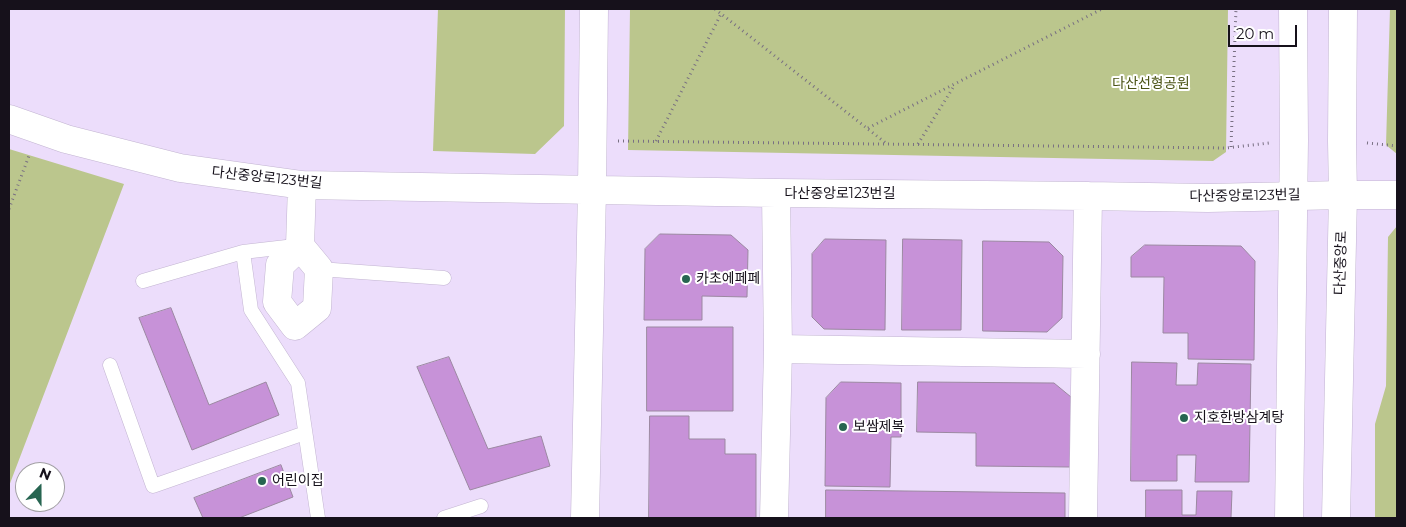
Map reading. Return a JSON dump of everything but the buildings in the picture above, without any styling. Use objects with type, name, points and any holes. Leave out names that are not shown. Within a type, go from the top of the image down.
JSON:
[{"type":"street","points":[[585,518],[594,9]]},
{"type":"street","points":[[1289,518],[1294,140],[1293,9]]},
{"type":"street","name":"다산중앙로","points":[[1336,518],[1343,195],[1344,9]]},
{"type":"street","name":"다산중앙로123번길","points":[[9,118],[66,139],[180,168],[302,185],[1208,198],[1397,195]]},
{"type":"street","points":[[300,246],[280,265],[277,302],[296,326],[318,308],[318,269],[300,246],[302,185]]},
{"type":"street","points":[[774,518],[778,349],[776,193]]},
{"type":"street","points":[[1083,518],[1088,196]]},
{"type":"street","points":[[778,349],[1086,354]]},
{"type":"lane","points":[[143,281],[243,252],[300,246]]},
{"type":"lane","points":[[243,252],[252,310],[298,383],[318,518]]},
{"type":"lane","points":[[318,269],[444,278]]},
{"type":"lane","points":[[110,365],[153,486],[305,433]]},
{"type":"lane","points":[[444,518],[481,506]]},
{"type":"path","points":[[714,9],[888,144]]},
{"type":"path","points":[[868,128],[1102,9]]},
{"type":"path","points":[[1231,147],[1236,9]]},
{"type":"path","points":[[656,141],[721,14]]},
{"type":"path","points":[[918,145],[956,84]]},
{"type":"path","points":[[9,209],[39,129]]},
{"type":"path","points":[[592,141],[1206,148],[1294,140]]},
{"type":"path","points":[[1342,141],[1397,146]]},
{"type":"green space","points":[[438,9],[565,9],[564,126],[535,154],[433,151]]},
{"type":"green space","name":"다산선형공원","points":[[630,9],[1228,9],[1226,152],[1213,161],[628,150]]},
{"type":"green space","points":[[1390,9],[1397,9],[1397,154],[1386,145]]},
{"type":"green space","points":[[9,149],[124,184],[18,462],[15,462],[15,470],[9,486]]},
{"type":"green space","points":[[1397,226],[1397,518],[1375,518],[1375,424],[1386,386],[1388,237]]},
{"type":"place","name":"카초에페페","points":[[686,279]]},
{"type":"place","name":"지호한방삼계탕","points":[[1184,418]]},
{"type":"place","name":"보쌈제복","points":[[843,427]]},
{"type":"place","name":"어린이집","points":[[262,481]]}]
